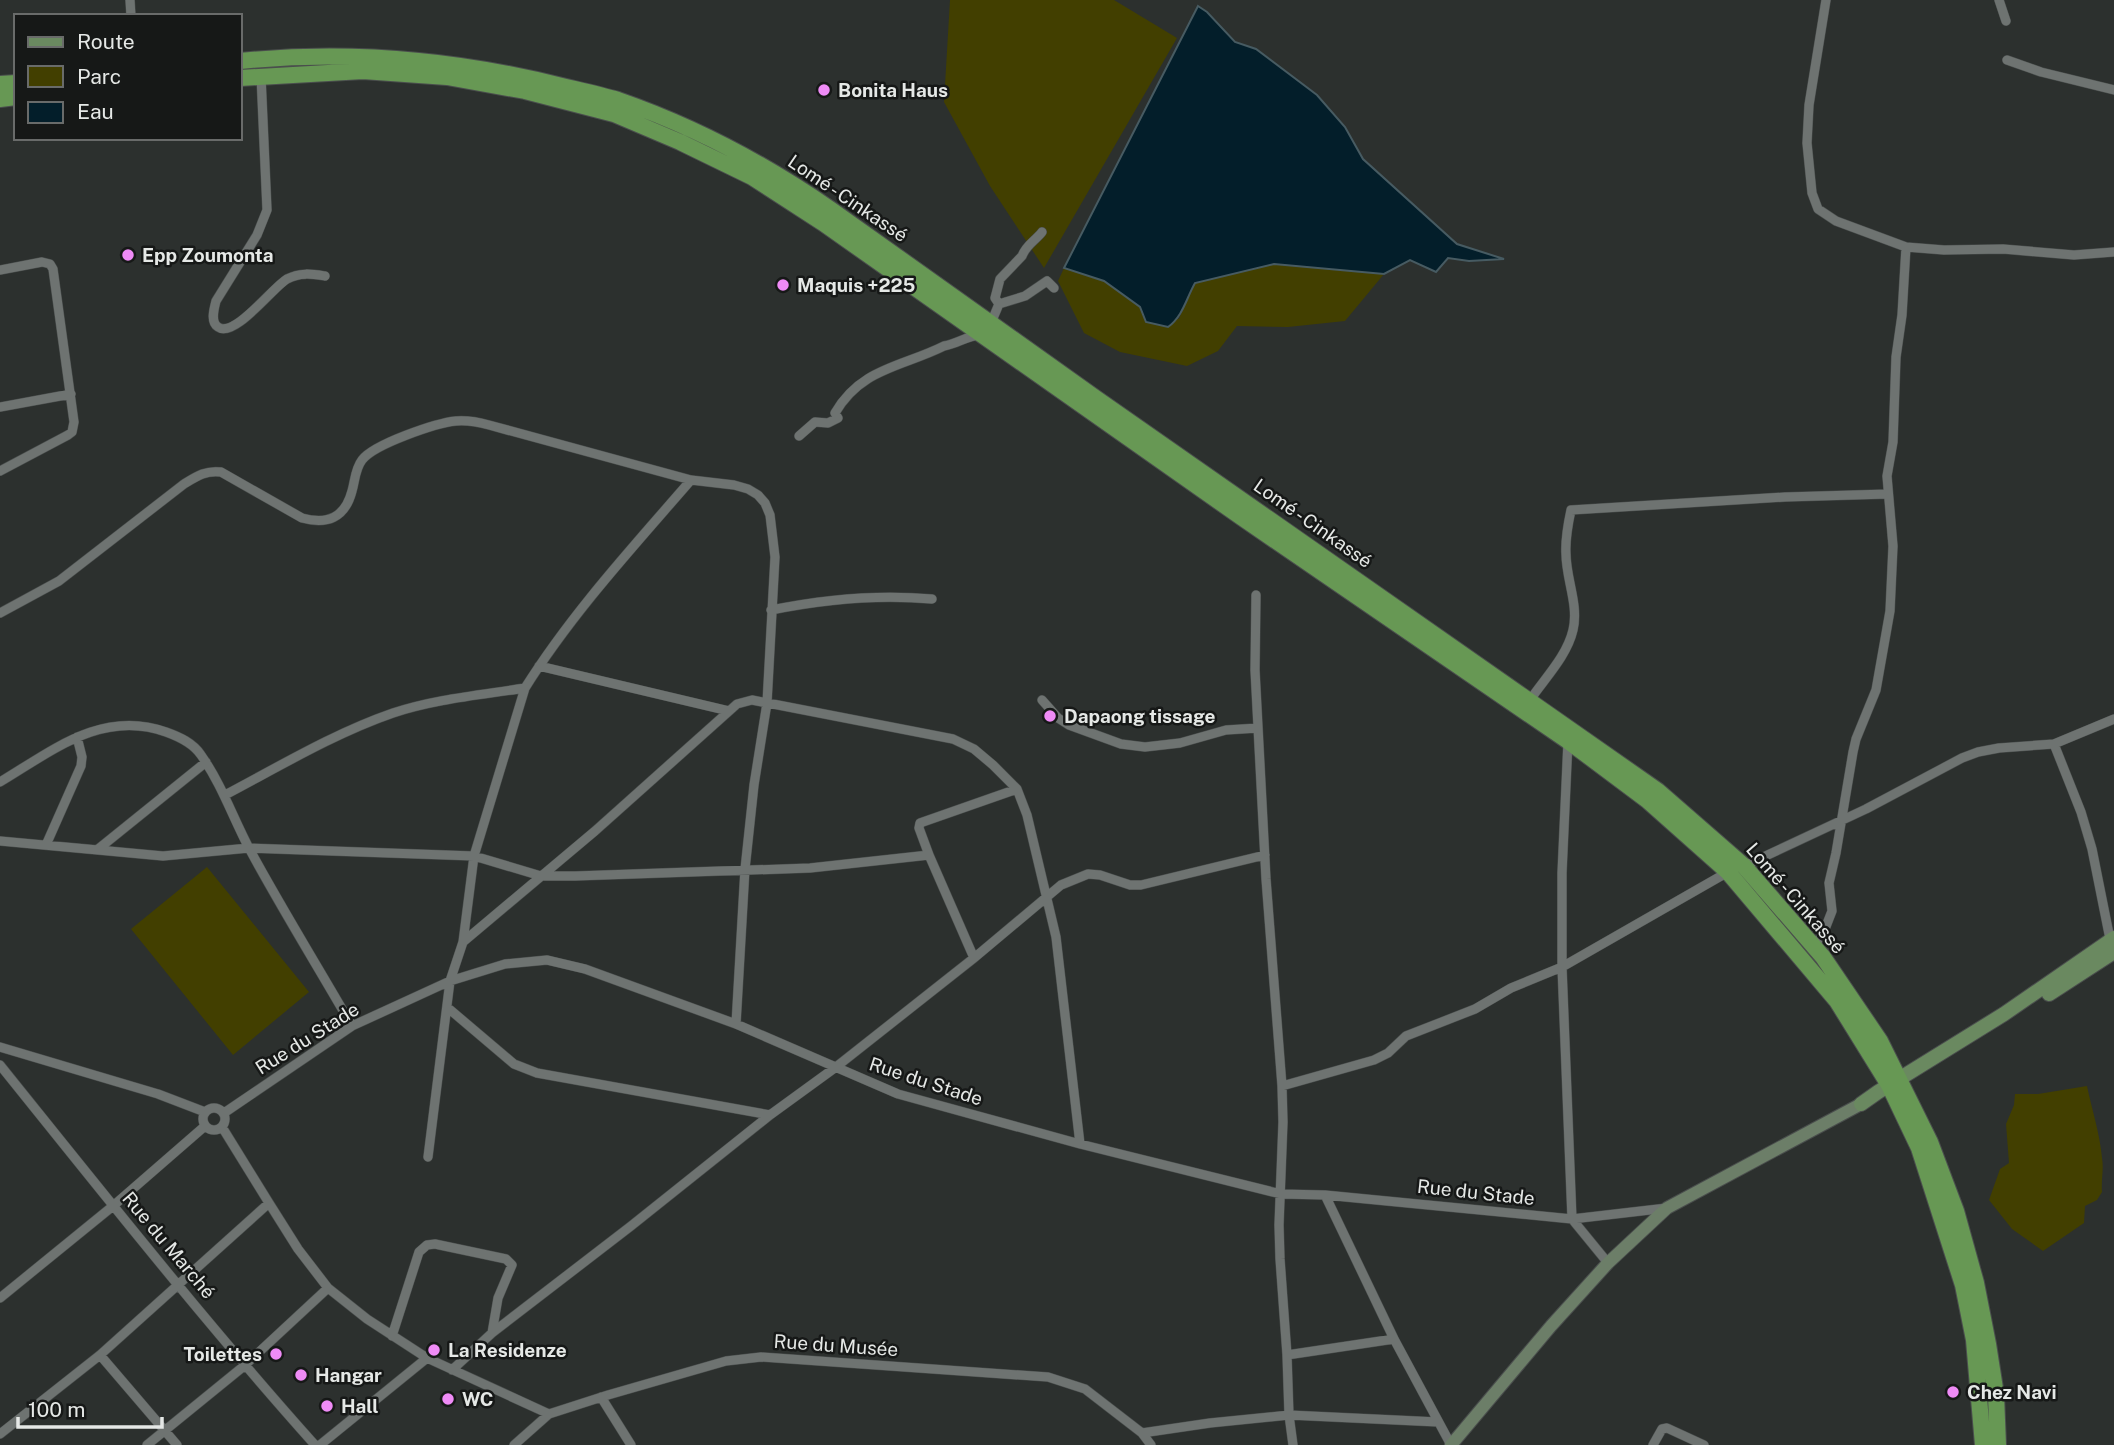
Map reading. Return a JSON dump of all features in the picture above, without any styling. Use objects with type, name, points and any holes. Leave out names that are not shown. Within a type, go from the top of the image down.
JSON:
[{"type":"highway","name":"Lomé - Cinkassé","points":[[242,61],[362,57],[448,63],[527,77],[724,145],[796,186],[1262,533],[1658,790],[1823,957],[1880,1041],[1919,1148],[1963,1285],[1974,1340],[1983,1445]]},
{"type":"highway","name":"Lomé - Cinkassé","points":[[242,78],[363,71],[447,77],[615,107]]},
{"type":"highway","name":"Lomé - Cinkassé","points":[[987,329],[1531,700],[1571,736]]},
{"type":"highway","name":"Lomé - Cinkassé","points":[[1736,869],[1837,1001],[1896,1085],[1930,1142],[1956,1211],[1976,1283],[1996,1395],[1998,1445]]},
{"type":"main road","points":[[1861,1104],[1965,1048],[2113,945]]},
{"type":"street","points":[[1826,0],[1809,104],[1807,143],[1812,193],[1818,209],[1826,216],[1906,247],[1944,250],[2003,249],[2074,255],[2114,252]]},
{"type":"street","points":[[1999,0],[2006,21]]},
{"type":"street","points":[[2007,60],[2041,72],[2114,90]]},
{"type":"street","points":[[261,76],[267,209],[257,234],[216,301],[214,324],[224,329],[235,325],[288,278],[300,274],[325,276]]},
{"type":"street","points":[[999,304],[995,298],[1000,279],[1022,256],[1031,241],[1042,232]]},
{"type":"street","points":[[1814,947],[1832,911],[1829,883],[1840,819],[1856,739],[1876,690],[1890,611],[1893,546],[1887,476],[1893,442],[1896,357],[1905,283],[1906,247]]},
{"type":"street","points":[[0,270],[42,262],[50,264],[53,269],[74,422],[72,432],[0,471]]},
{"type":"street","points":[[799,436],[815,422],[823,424],[838,418],[835,412],[848,394],[874,374],[944,346],[956,344],[967,336],[987,329],[999,304],[1025,296],[1047,281],[1054,288]]},
{"type":"street","points":[[0,407],[71,394]]},
{"type":"street","points":[[0,613],[59,581],[184,484],[201,474],[221,472],[302,518],[316,522],[329,520],[345,507],[351,495],[357,468],[373,450],[389,442],[455,421],[481,423],[691,480],[741,487],[758,495],[770,515],[775,557],[767,703],[754,785],[745,869],[736,1024]]},
{"type":"street","points":[[428,1157],[450,981],[463,942],[474,856],[525,688],[538,666],[594,593],[691,480]]},
{"type":"street","points":[[1531,700],[1567,648],[1573,631],[1575,609],[1565,553],[1571,510],[1786,497],[1888,494]]},
{"type":"street","points":[[1256,595],[1254,646],[1258,727],[1282,1086],[1280,1259],[1293,1445]]},
{"type":"street","points":[[771,610],[859,597],[902,596],[932,599]]},
{"type":"street","points":[[538,666],[729,711]]},
{"type":"street","points":[[225,795],[322,744],[386,716],[415,706],[525,688]]},
{"type":"street","points":[[463,942],[595,831],[737,704],[746,700],[953,739],[983,756],[1017,789],[1027,815],[1056,937],[1080,1144]]},
{"type":"street","points":[[1042,700],[1058,718],[1069,725],[1121,744],[1145,747],[1180,743],[1226,730],[1258,727]]},
{"type":"street","points":[[1282,1086],[1374,1060],[1388,1053],[1406,1036],[1475,1009],[1511,988],[1562,967],[1736,869],[1866,809],[1955,761],[1978,752],[2054,744],[2114,719]]},
{"type":"street","points":[[0,782],[77,737],[114,725],[139,725],[181,737],[200,753],[206,762],[225,795],[249,848],[352,1026]]},
{"type":"street","points":[[1571,736],[1562,873],[1562,967],[1572,1219],[1608,1263]]},
{"type":"street","points":[[46,845],[81,766],[82,757],[77,737]]},
{"type":"street","points":[[2054,744],[2081,812],[2092,849],[2114,957]]},
{"type":"street","points":[[97,849],[206,762]]},
{"type":"street","points":[[974,958],[919,828],[923,821],[1017,789]]},
{"type":"street","points":[[0,841],[163,856],[249,848],[474,856],[541,876],[600,877],[810,868],[929,855]]},
{"type":"street","points":[[452,1370],[492,1333],[632,1226],[770,1115],[836,1067],[974,958],[1060,885],[1088,874],[1130,885],[1141,885],[1265,855]]},
{"type":"street","name":"Rue du Stade","points":[[224,1113],[352,1026],[450,981],[505,964],[547,960],[585,970],[736,1024],[898,1094],[1080,1144],[1281,1194],[1325,1195],[1572,1219],[1667,1208]]},
{"type":"street","points":[[448,1008],[506,1059],[537,1073],[770,1115]]},
{"type":"street","points":[[0,1047],[158,1094],[205,1112]]},
{"type":"street","name":"Rue du Marché","points":[[0,1065],[244,1366],[317,1445]]},
{"type":"street","points":[[1325,1195],[1394,1339],[1451,1445],[1608,1263],[1667,1208],[1861,1104]]},
{"type":"street","points":[[214,1107],[224,1113],[226,1120],[222,1127],[211,1130],[205,1126],[202,1119],[205,1112],[214,1107]]},
{"type":"street","points":[[0,1298],[113,1206],[205,1126]]},
{"type":"street","points":[[222,1127],[298,1248],[328,1288],[358,1313],[427,1358],[549,1414]]},
{"type":"street","points":[[5,1445],[0,1435],[100,1354],[269,1203]]},
{"type":"street","points":[[392,1336],[419,1252],[427,1245],[435,1244],[506,1259],[512,1265],[498,1298],[492,1333]]},
{"type":"street","points":[[147,1445],[244,1366],[328,1288]]},
{"type":"street","points":[[1287,1355],[1394,1339]]},
{"type":"street","points":[[100,1354],[177,1445]]},
{"type":"street","name":"Rue du Musée","points":[[514,1445],[549,1414],[726,1361],[761,1357],[1048,1377],[1085,1389],[1142,1433],[1151,1445]]},
{"type":"street","points":[[317,1445],[427,1358]]},
{"type":"street","points":[[601,1397],[631,1445]]},
{"type":"street","points":[[1142,1433],[1289,1415],[1438,1423]]},
{"type":"street","points":[[1653,1445],[1662,1429],[1667,1427],[1704,1445]]},
{"type":"green space","points":[[950,0],[1114,0],[1177,38],[1044,268],[990,186],[944,102]]},
{"type":"green space","points":[[1274,264],[1384,274],[1345,321],[1288,327],[1237,326],[1218,351],[1187,366],[1120,352],[1084,333],[1058,281],[1064,268],[1104,281],[1140,307],[1179,319],[1195,283]]},
{"type":"green space","points":[[207,867],[309,992],[233,1055],[131,929]]},
{"type":"green space","points":[[2087,1086],[2101,1149],[2102,1192],[2097,1200],[2085,1206],[2084,1223],[2043,1251],[2012,1229],[1989,1200],[2000,1169],[2009,1163],[2006,1124],[2014,1105],[2015,1094],[2038,1094]]},
{"type":"water","points":[[1198,6],[1235,42],[1256,49],[1317,95],[1345,127],[1363,159],[1457,244],[1504,259],[1469,261],[1448,258],[1436,272],[1410,260],[1384,274],[1274,264],[1195,283],[1181,312],[1168,327],[1146,322],[1140,307],[1104,281],[1064,268]]},
{"type":"place","name":"Bonita Haus","points":[[824,90]]},
{"type":"place","name":"Epp Zoumonta","points":[[128,255]]},
{"type":"place","name":"Maquis +225","points":[[783,285]]},
{"type":"place","name":"Dapaong tissage","points":[[1050,716]]},
{"type":"place","name":"La Residenze","points":[[434,1350]]},
{"type":"place","name":"Toilettes","points":[[276,1354]]},
{"type":"place","name":"Hangar","points":[[301,1375]]},
{"type":"place","name":"Chez Navi","points":[[1953,1392]]},
{"type":"place","name":"WC","points":[[448,1399]]},
{"type":"place","name":"Hall","points":[[327,1406]]}]
